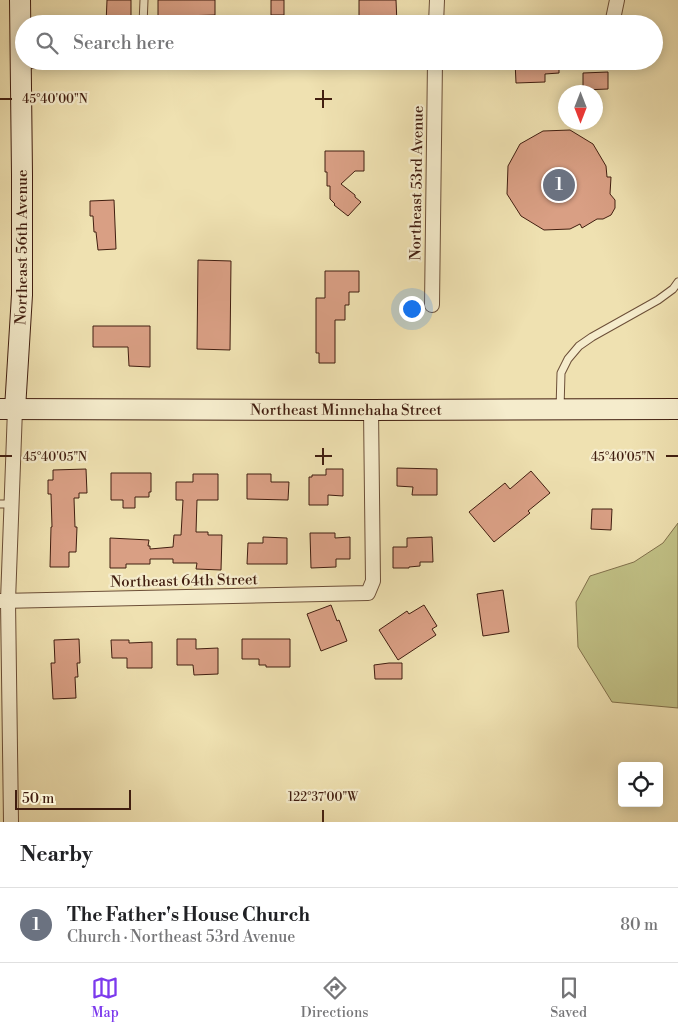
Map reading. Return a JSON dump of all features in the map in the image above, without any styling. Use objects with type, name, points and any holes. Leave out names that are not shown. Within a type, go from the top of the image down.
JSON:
[{"type":"main road","name":"Northeast 56th Avenue","points":[[20,0],[20,15]]},
{"type":"main road","name":"Northeast 56th Avenue","points":[[8,409],[22,295],[21,70]]},
{"type":"main road","name":"Northeast Minnehaha Street","points":[[8,409],[678,409]]},
{"type":"street","points":[[436,15],[437,0]]},
{"type":"street","points":[[614,15],[617,0]]},
{"type":"street","name":"Northeast 53rd Avenue","points":[[432,305],[436,70]]},
{"type":"street","name":"Northeast 56th Avenue","points":[[8,409],[4,601],[11,822]]},
{"type":"street","name":"Northeast 64th Street","points":[[4,601],[368,593],[373,582],[371,410]]},
{"type":"lane","points":[[143,15],[144,0]]},
{"type":"lane","points":[[560,409],[561,373],[568,359],[579,346],[658,300],[673,289],[678,282]]},
{"type":"green space","points":[[678,523],[678,708],[612,702],[578,647],[576,602],[590,576],[634,562],[663,543]]},
{"type":"building","points":[[107,0],[131,0],[131,15],[106,15]]},
{"type":"building","points":[[158,0],[215,0],[215,15],[158,15]]},
{"type":"building","points":[[271,0],[284,0],[284,15],[271,15]]},
{"type":"building","points":[[359,0],[396,0],[397,15],[359,15]]},
{"type":"building","points":[[515,70],[559,70],[559,73],[545,74],[545,82],[516,83]]},
{"type":"building","points":[[608,72],[608,89],[603,89],[603,85],[583,85],[583,73]]},
{"type":"building","points":[[570,130],[593,144],[606,166],[607,177],[611,177],[610,194],[615,200],[615,208],[611,215],[603,219],[597,219],[582,228],[580,224],[570,229],[544,230],[521,216],[507,194],[508,166],[520,144],[543,131]]},
{"type":"building","points":[[325,151],[364,151],[364,171],[355,171],[341,184],[361,202],[348,216],[334,205],[330,199],[330,186],[327,186],[327,172],[325,172]]},
{"type":"building","points":[[114,200],[116,249],[98,250],[93,216],[90,216],[90,201]]},
{"type":"building","points":[[198,260],[231,261],[230,350],[197,349]]},
{"type":"building","points":[[325,271],[359,271],[359,292],[349,292],[349,305],[345,305],[345,320],[335,320],[335,363],[319,363],[319,353],[316,353],[316,298],[325,298]]},
{"type":"building","points":[[93,326],[150,326],[150,367],[129,366],[128,347],[93,347]]},
{"type":"building","points":[[397,468],[437,469],[437,495],[412,495],[413,487],[397,486]]},
{"type":"building","points":[[86,469],[87,493],[79,493],[79,498],[74,498],[75,527],[77,527],[76,552],[69,552],[69,567],[50,567],[52,527],[51,494],[48,494],[48,480],[53,480],[53,470]]},
{"type":"building","points":[[326,469],[343,469],[343,496],[328,495],[328,505],[309,505],[309,477],[312,477],[312,475],[326,475]]},
{"type":"building","points":[[531,471],[550,493],[528,511],[530,513],[494,542],[469,512],[505,483],[510,489]]},
{"type":"building","points":[[111,473],[151,473],[151,492],[149,492],[149,497],[135,497],[135,508],[123,508],[123,500],[111,500]]},
{"type":"building","points":[[193,474],[218,474],[218,500],[197,500],[196,532],[208,532],[208,535],[222,535],[221,570],[196,569],[197,563],[173,563],[173,559],[150,559],[150,564],[126,564],[126,568],[110,568],[110,538],[149,540],[148,546],[150,546],[150,549],[173,547],[174,535],[181,535],[183,500],[176,500],[176,482],[193,482]]},
{"type":"building","points":[[247,474],[271,474],[271,482],[289,482],[288,500],[247,499]]},
{"type":"building","points":[[592,509],[612,509],[611,530],[591,529]]},
{"type":"building","points":[[310,533],[335,533],[335,538],[350,537],[350,559],[336,559],[336,567],[311,568]]},
{"type":"building","points":[[263,537],[287,538],[287,564],[247,564],[248,543],[263,543]]},
{"type":"building","points":[[432,537],[433,562],[420,562],[420,566],[409,568],[393,568],[393,547],[407,547],[407,538]]},
{"type":"building","points":[[503,590],[509,632],[483,636],[477,594]]},
{"type":"building","points":[[331,605],[347,641],[321,651],[307,614]]},
{"type":"building","points":[[424,605],[437,626],[432,629],[436,635],[398,660],[379,630],[407,611],[409,614]]},
{"type":"building","points":[[79,639],[80,663],[77,663],[78,677],[75,677],[76,698],[53,699],[51,663],[55,663],[54,640]]},
{"type":"building","points":[[177,639],[196,639],[196,649],[218,648],[218,674],[194,675],[193,665],[177,665]]},
{"type":"building","points":[[242,639],[290,639],[290,667],[266,667],[266,665],[259,665],[259,659],[242,659]]},
{"type":"building","points":[[111,640],[129,640],[129,643],[152,642],[152,668],[127,668],[127,658],[112,658]]},
{"type":"building","points":[[402,663],[402,679],[375,679],[374,665]]},
{"type":"place","name":"The Father's House Church","points":[[559,185]]}]
